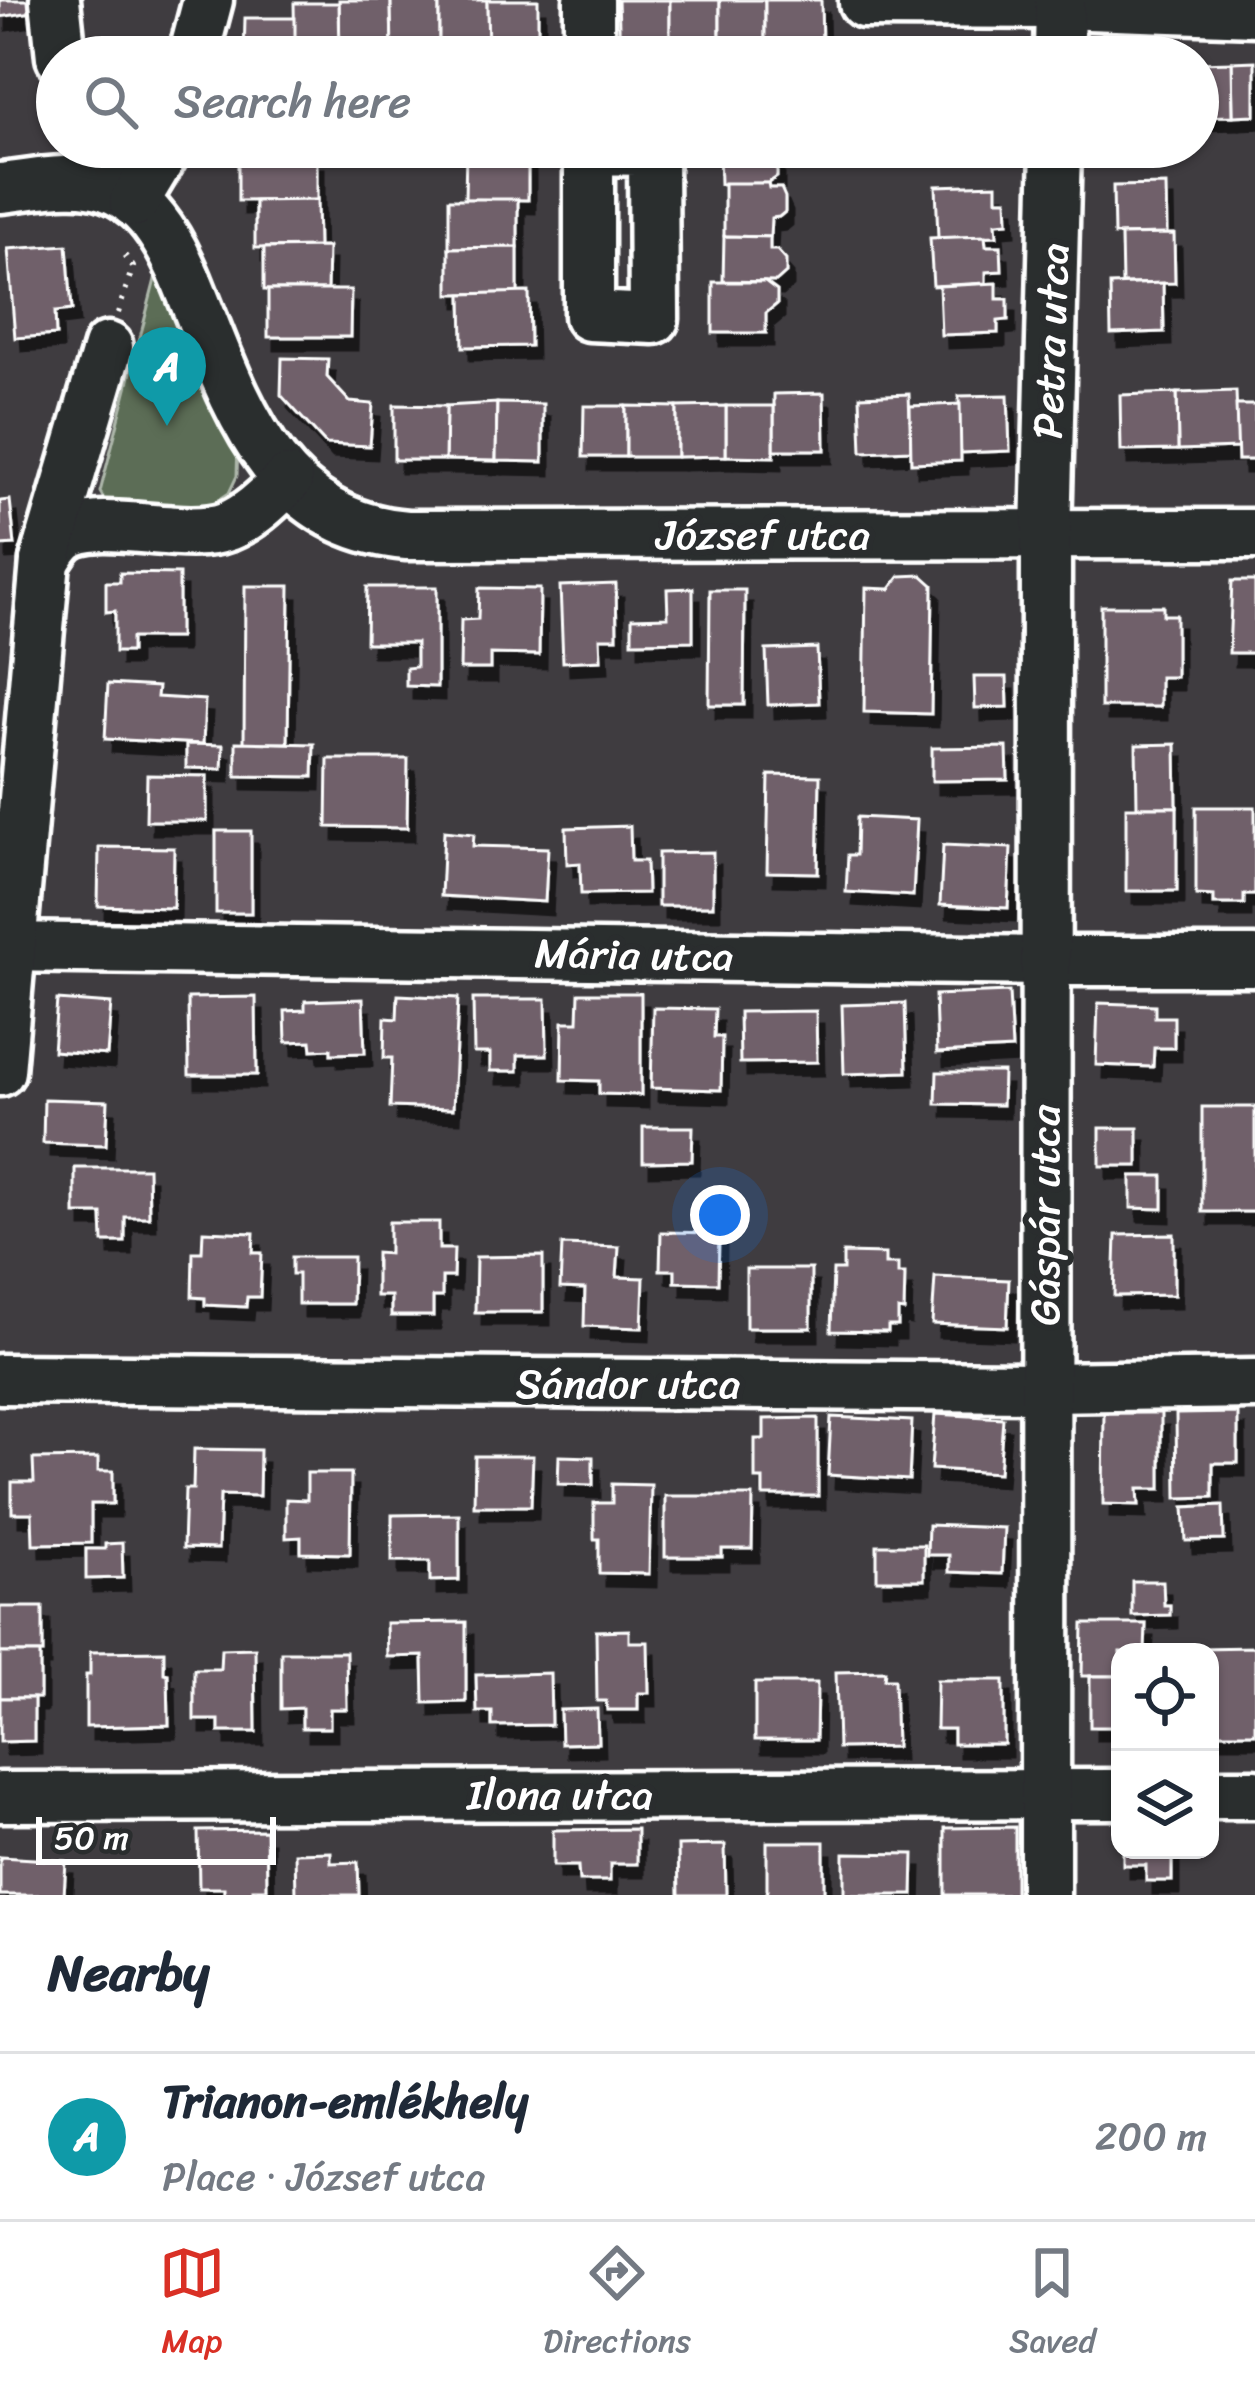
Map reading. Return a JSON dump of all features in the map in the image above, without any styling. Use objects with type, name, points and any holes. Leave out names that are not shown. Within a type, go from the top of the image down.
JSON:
[{"type":"street","points":[[55,0],[59,36]]},
{"type":"street","points":[[199,36],[208,0]]},
{"type":"street","points":[[589,0],[589,36]]},
{"type":"street","points":[[864,1],[1255,10]]},
{"type":"street","points":[[1059,36],[1060,2]]},
{"type":"street","points":[[0,188],[60,168]]},
{"type":"street","points":[[78,168],[142,208],[158,168]]},
{"type":"street","name":"Petra utca","points":[[1046,534],[1055,168]]},
{"type":"street","name":"József utca","points":[[142,208],[183,270],[247,422],[273,464],[309,499],[344,521],[382,533],[1255,534]]},
{"type":"street","points":[[0,1071],[6,946],[45,561],[108,347]]},
{"type":"street","points":[[45,561],[63,536],[90,525],[171,532],[227,526],[250,514],[288,480]]},
{"type":"street","name":"Gáspár utca","points":[[1045,1895],[1046,534]]},
{"type":"street","name":"Mária utca","points":[[6,946],[1255,961]]},
{"type":"street","name":"Sándor utca","points":[[0,1379],[1045,1387],[1255,1384]]},
{"type":"street","name":"Ilona utca","points":[[0,1797],[1111,1794]]},
{"type":"street","points":[[1219,1794],[1255,1794]]},
{"type":"green space","points":[[160,260],[238,441],[237,476],[229,493],[208,507],[114,509],[100,492]]},
{"type":"building","points":[[0,0],[31,0],[32,12],[0,17]]},
{"type":"building","points":[[339,0],[391,0],[392,36],[340,36]]},
{"type":"building","points":[[391,0],[439,0],[439,36],[392,36]]},
{"type":"building","points":[[439,0],[487,0],[488,36],[439,36]]},
{"type":"building","points":[[487,0],[538,0],[538,36],[488,36]]},
{"type":"building","points":[[618,0],[670,0],[670,36],[619,36]]},
{"type":"building","points":[[670,0],[720,0],[720,36],[670,36]]},
{"type":"building","points":[[720,0],[765,0],[765,36],[720,36]]},
{"type":"building","points":[[765,0],[821,0],[822,36],[765,36]]},
{"type":"building","points":[[294,3],[339,3],[340,36],[295,36]]},
{"type":"building","points":[[245,18],[295,18],[295,36],[245,36]]},
{"type":"building","points":[[1255,61],[1255,115],[1233,116],[1232,62]]},
{"type":"building","points":[[1219,62],[1232,62],[1233,116],[1219,116]]},
{"type":"building","points":[[238,168],[317,168],[317,200],[238,201]]},
{"type":"building","points":[[466,168],[528,168],[528,200],[465,199]]},
{"type":"building","points":[[720,168],[777,168],[777,177],[768,183],[720,184]]},
{"type":"building","points":[[724,183],[768,183],[769,188],[781,188],[785,212],[771,218],[770,237],[724,236]]},
{"type":"building","points":[[997,184],[997,199],[1007,199],[1008,222],[996,223],[997,236],[938,238],[936,186]]},
{"type":"building","points":[[1166,185],[1167,234],[1114,235],[1113,186]]},
{"type":"building","points":[[449,199],[518,199],[518,247],[449,248]]},
{"type":"building","points":[[317,200],[318,247],[255,248],[255,201]]},
{"type":"building","points":[[1174,234],[1175,283],[1122,284],[1121,235]]},
{"type":"building","points":[[724,236],[770,237],[770,250],[777,250],[786,260],[786,273],[776,282],[723,281]]},
{"type":"building","points":[[985,236],[986,246],[1001,246],[1002,271],[986,272],[986,283],[933,286],[930,238]]},
{"type":"building","points":[[67,245],[72,310],[55,312],[56,335],[15,338],[8,249]]},
{"type":"building","points":[[328,247],[327,290],[264,290],[264,248]]},
{"type":"building","points":[[518,247],[518,293],[449,294],[449,248]]},
{"type":"building","points":[[713,282],[765,282],[777,291],[777,304],[766,313],[766,333],[713,333]]},
{"type":"building","points":[[997,283],[997,299],[1008,299],[1008,320],[998,321],[998,333],[941,335],[939,286]]},
{"type":"building","points":[[1163,283],[1164,332],[1111,334],[1110,285]]},
{"type":"building","points":[[268,290],[351,290],[350,337],[268,337]]},
{"type":"building","points":[[529,292],[530,346],[463,347],[462,294]]},
{"type":"building","points":[[282,358],[328,359],[327,377],[350,402],[373,404],[370,446],[326,444],[281,395]]},
{"type":"building","points":[[1236,391],[1238,448],[1178,450],[1177,393]]},
{"type":"building","points":[[824,393],[825,450],[774,450],[774,394]]},
{"type":"building","points":[[1177,393],[1178,450],[1121,451],[1120,395]]},
{"type":"building","points":[[909,394],[911,450],[862,452],[860,396]]},
{"type":"building","points":[[1008,395],[1010,451],[960,453],[959,396]]},
{"type":"building","points":[[497,403],[496,461],[445,460],[446,406]]},
{"type":"building","points":[[497,403],[543,404],[543,462],[496,461]]},
{"type":"building","points":[[960,404],[961,461],[911,463],[910,406]]},
{"type":"building","points":[[394,405],[446,406],[445,460],[394,460]]},
{"type":"building","points":[[1236,405],[1255,405],[1255,460],[1238,460]]},
{"type":"building","points":[[584,406],[626,406],[626,457],[583,457]]},
{"type":"building","points":[[626,406],[677,407],[677,457],[626,457]]},
{"type":"building","points":[[726,406],[774,406],[774,457],[726,456]]},
{"type":"building","points":[[726,406],[726,456],[677,457],[677,407]]},
{"type":"building","points":[[10,500],[15,545],[0,546],[0,501]]},
{"type":"building","points":[[120,573],[179,574],[179,638],[131,638],[131,652],[115,652],[115,611],[106,612],[106,582],[120,582]]},
{"type":"building","points":[[922,575],[933,585],[931,714],[864,712],[866,588],[890,589],[900,576]]},
{"type":"building","points":[[1232,581],[1255,581],[1255,653],[1229,653]]},
{"type":"building","points":[[616,584],[617,638],[600,638],[601,660],[563,662],[560,586]]},
{"type":"building","points":[[245,586],[290,586],[288,743],[244,743]]},
{"type":"building","points":[[367,587],[437,587],[437,687],[406,686],[406,668],[416,667],[416,643],[366,643]]},
{"type":"building","points":[[479,588],[540,589],[539,655],[490,654],[490,669],[460,669],[461,620],[478,619]]},
{"type":"building","points":[[693,588],[693,641],[632,642],[632,618],[668,617],[667,589]]},
{"type":"building","points":[[710,590],[745,590],[744,705],[709,705]]},
{"type":"building","points":[[1101,606],[1163,606],[1163,615],[1176,615],[1176,677],[1160,677],[1160,707],[1101,707]]},
{"type":"building","points":[[817,648],[819,703],[768,705],[766,650]]},
{"type":"building","points":[[974,677],[1007,677],[1008,707],[975,708]]},
{"type":"building","points":[[108,684],[158,687],[157,697],[205,700],[203,744],[105,739]]},
{"type":"building","points":[[236,742],[314,744],[313,777],[236,776]]},
{"type":"building","points":[[186,744],[223,745],[222,769],[186,768]]},
{"type":"building","points":[[1176,744],[1177,807],[1137,807],[1136,745]]},
{"type":"building","points":[[1007,747],[1008,780],[932,781],[932,748]]},
{"type":"building","points":[[328,759],[408,759],[407,828],[327,827]]},
{"type":"building","points":[[147,775],[207,776],[207,821],[146,821]]},
{"type":"building","points":[[769,775],[820,776],[818,873],[767,872]]},
{"type":"building","points":[[1126,807],[1177,807],[1177,891],[1126,891]]},
{"type":"building","points":[[1196,807],[1255,807],[1255,895],[1244,895],[1244,904],[1214,904],[1214,896],[1196,895]]},
{"type":"building","points":[[857,817],[917,820],[913,896],[846,892],[848,855],[856,855]]},
{"type":"building","points":[[630,826],[631,861],[646,861],[647,893],[581,894],[580,863],[567,864],[566,828]]},
{"type":"building","points":[[216,831],[251,831],[251,913],[216,913]]},
{"type":"building","points":[[444,831],[474,834],[473,846],[548,848],[545,902],[441,896]]},
{"type":"building","points":[[943,845],[1011,848],[1008,908],[940,905]]},
{"type":"building","points":[[99,847],[174,848],[173,908],[98,906]]},
{"type":"building","points":[[713,852],[713,906],[658,906],[658,853]]},
{"type":"building","points":[[1009,992],[1012,1049],[937,1053],[935,995]]},
{"type":"building","points":[[579,993],[641,993],[641,1095],[599,1094],[599,1081],[562,1080],[563,1022],[578,1022]]},
{"type":"building","points":[[398,995],[458,998],[453,1109],[390,1107],[392,1058],[384,1058],[385,1018],[397,1019]]},
{"type":"building","points":[[256,997],[257,1075],[189,1075],[188,998]]},
{"type":"building","points":[[363,999],[365,1053],[331,1054],[331,1049],[312,1050],[311,1041],[286,1042],[285,1011],[305,1010],[305,1001]]},
{"type":"building","points":[[473,999],[546,999],[547,1055],[518,1055],[518,1071],[490,1071],[490,1053],[474,1053]]},
{"type":"building","points":[[57,1000],[111,1004],[107,1055],[53,1051]]},
{"type":"building","points":[[905,1003],[907,1072],[844,1074],[842,1005]]},
{"type":"building","points":[[1098,1003],[1155,1005],[1155,1017],[1174,1017],[1174,1048],[1154,1048],[1153,1067],[1096,1065]]},
{"type":"building","points":[[653,1008],[715,1009],[714,1037],[722,1037],[721,1090],[651,1088]]},
{"type":"building","points":[[816,1011],[817,1062],[740,1063],[739,1012]]},
{"type":"building","points":[[937,1072],[1003,1072],[1002,1105],[936,1104]]},
{"type":"building","points":[[44,1099],[108,1101],[106,1145],[43,1143]]},
{"type":"building","points":[[1202,1107],[1255,1107],[1255,1212],[1202,1212]]},
{"type":"building","points":[[643,1127],[693,1127],[692,1161],[643,1162]]},
{"type":"building","points":[[1100,1128],[1138,1128],[1138,1166],[1100,1166]]},
{"type":"building","points":[[75,1168],[148,1168],[149,1217],[125,1217],[125,1242],[103,1242],[102,1214],[75,1214]]},
{"type":"building","points":[[1131,1176],[1163,1176],[1163,1209],[1131,1208]]},
{"type":"building","points":[[389,1222],[439,1222],[439,1249],[454,1249],[453,1277],[442,1277],[442,1297],[433,1297],[433,1316],[391,1316],[391,1296],[376,1296],[376,1253],[389,1254]]},
{"type":"building","points":[[203,1231],[254,1233],[253,1253],[262,1253],[260,1297],[247,1297],[246,1307],[205,1305],[205,1298],[192,1297],[193,1252],[202,1252]]},
{"type":"building","points":[[661,1232],[719,1233],[718,1283],[675,1282],[675,1270],[660,1270]]},
{"type":"building","points":[[1174,1234],[1174,1295],[1114,1296],[1116,1235]]},
{"type":"building","points":[[562,1245],[619,1247],[617,1277],[644,1278],[642,1328],[584,1326],[585,1289],[560,1288]]},
{"type":"building","points":[[843,1253],[885,1254],[885,1264],[898,1264],[898,1274],[905,1274],[904,1311],[898,1310],[898,1326],[888,1326],[888,1332],[831,1331],[833,1270],[843,1270]]},
{"type":"building","points":[[543,1256],[543,1312],[475,1312],[476,1257]]},
{"type":"building","points":[[292,1257],[353,1257],[352,1304],[298,1304],[298,1274],[292,1274]]},
{"type":"building","points":[[746,1269],[811,1269],[811,1328],[746,1328]]},
{"type":"building","points":[[935,1277],[1009,1280],[1007,1327],[932,1324]]},
{"type":"building","points":[[1104,1413],[1161,1413],[1161,1489],[1138,1489],[1139,1505],[1103,1504]]},
{"type":"building","points":[[1238,1413],[1238,1463],[1213,1463],[1213,1497],[1177,1498],[1176,1414]]},
{"type":"building","points":[[935,1414],[1003,1418],[999,1473],[931,1469]]},
{"type":"building","points":[[831,1417],[912,1421],[909,1480],[828,1475]]},
{"type":"building","points":[[818,1418],[818,1496],[763,1496],[763,1479],[755,1479],[755,1439],[764,1439],[764,1419]]},
{"type":"building","points":[[194,1449],[260,1450],[259,1496],[220,1495],[218,1549],[183,1548],[185,1489],[193,1489]]},
{"type":"building","points":[[475,1456],[533,1456],[531,1506],[474,1506]]},
{"type":"building","points":[[559,1456],[593,1457],[593,1485],[558,1484]]},
{"type":"building","points":[[98,1458],[98,1471],[113,1471],[113,1504],[91,1504],[91,1543],[33,1544],[32,1513],[12,1513],[12,1482],[34,1482],[33,1459]]},
{"type":"building","points":[[307,1473],[351,1473],[350,1554],[301,1553],[301,1537],[286,1538],[286,1499],[307,1500]]},
{"type":"building","points":[[612,1484],[651,1485],[649,1574],[599,1573],[594,1503],[612,1503]]},
{"type":"building","points":[[665,1496],[753,1496],[752,1549],[722,1549],[722,1557],[665,1557]]},
{"type":"building","points":[[1223,1505],[1224,1540],[1186,1541],[1184,1507]]},
{"type":"building","points":[[459,1514],[459,1580],[430,1581],[430,1561],[392,1561],[392,1515]]},
{"type":"building","points":[[928,1525],[1004,1528],[1002,1574],[949,1572],[949,1555],[927,1555]]},
{"type":"building","points":[[122,1543],[123,1578],[86,1579],[86,1549]]},
{"type":"building","points":[[877,1545],[924,1545],[924,1580],[877,1580]]},
{"type":"building","points":[[1132,1581],[1163,1581],[1164,1605],[1170,1605],[1170,1615],[1132,1616]]},
{"type":"building","points":[[0,1607],[43,1607],[43,1653],[0,1653]]},
{"type":"building","points":[[466,1622],[466,1702],[424,1703],[423,1656],[387,1657],[386,1623]]},
{"type":"building","points":[[1083,1624],[1146,1624],[1145,1643],[1111,1643],[1111,1676],[1082,1676]]},
{"type":"building","points":[[629,1630],[629,1642],[648,1642],[649,1693],[638,1693],[638,1710],[607,1710],[606,1701],[597,1701],[596,1631]]},
{"type":"building","points":[[1255,1647],[1255,1733],[1219,1733],[1219,1648]]},
{"type":"building","points":[[255,1648],[256,1732],[219,1732],[219,1720],[194,1720],[194,1669],[220,1669],[221,1649]]},
{"type":"building","points":[[164,1651],[169,1725],[86,1727],[90,1652]]},
{"type":"building","points":[[281,1652],[346,1652],[347,1709],[330,1709],[330,1728],[302,1728],[302,1708],[281,1709]]},
{"type":"building","points":[[0,1653],[40,1653],[40,1698],[0,1698]]},
{"type":"building","points":[[885,1671],[884,1679],[894,1679],[896,1747],[838,1748],[836,1672]]},
{"type":"building","points":[[550,1673],[551,1725],[492,1726],[492,1712],[477,1712],[476,1675]]},
{"type":"building","points":[[1090,1676],[1111,1676],[1111,1727],[1090,1727]]},
{"type":"building","points":[[937,1680],[1004,1680],[1004,1744],[953,1744],[953,1729],[936,1729]]},
{"type":"building","points":[[755,1683],[817,1683],[816,1740],[755,1740]]},
{"type":"building","points":[[0,1698],[34,1698],[34,1741],[0,1742]]},
{"type":"building","points":[[597,1709],[598,1743],[561,1744],[560,1710]]},
{"type":"building","points":[[1015,1827],[1015,1895],[945,1895],[945,1828]]},
{"type":"building","points":[[637,1829],[637,1864],[610,1864],[610,1881],[579,1881],[578,1866],[553,1866],[553,1830]]},
{"type":"building","points":[[266,1830],[267,1889],[253,1889],[253,1895],[224,1895],[224,1888],[199,1888],[198,1831]]},
{"type":"building","points":[[767,1842],[824,1842],[824,1895],[767,1895]]},
{"type":"building","points":[[725,1845],[726,1895],[679,1895],[678,1846]]},
{"type":"building","points":[[331,1852],[331,1863],[358,1862],[359,1895],[296,1895],[295,1853]]},
{"type":"building","points":[[844,1853],[914,1854],[913,1895],[844,1895]]},
{"type":"building","points":[[0,1857],[66,1861],[64,1895],[0,1895]]},
{"type":"building","points":[[1123,1859],[1172,1859],[1172,1881],[1146,1881],[1146,1865],[1123,1865]]},
{"type":"place","name":"Trianon-emlékhely","points":[[167,426]]}]
